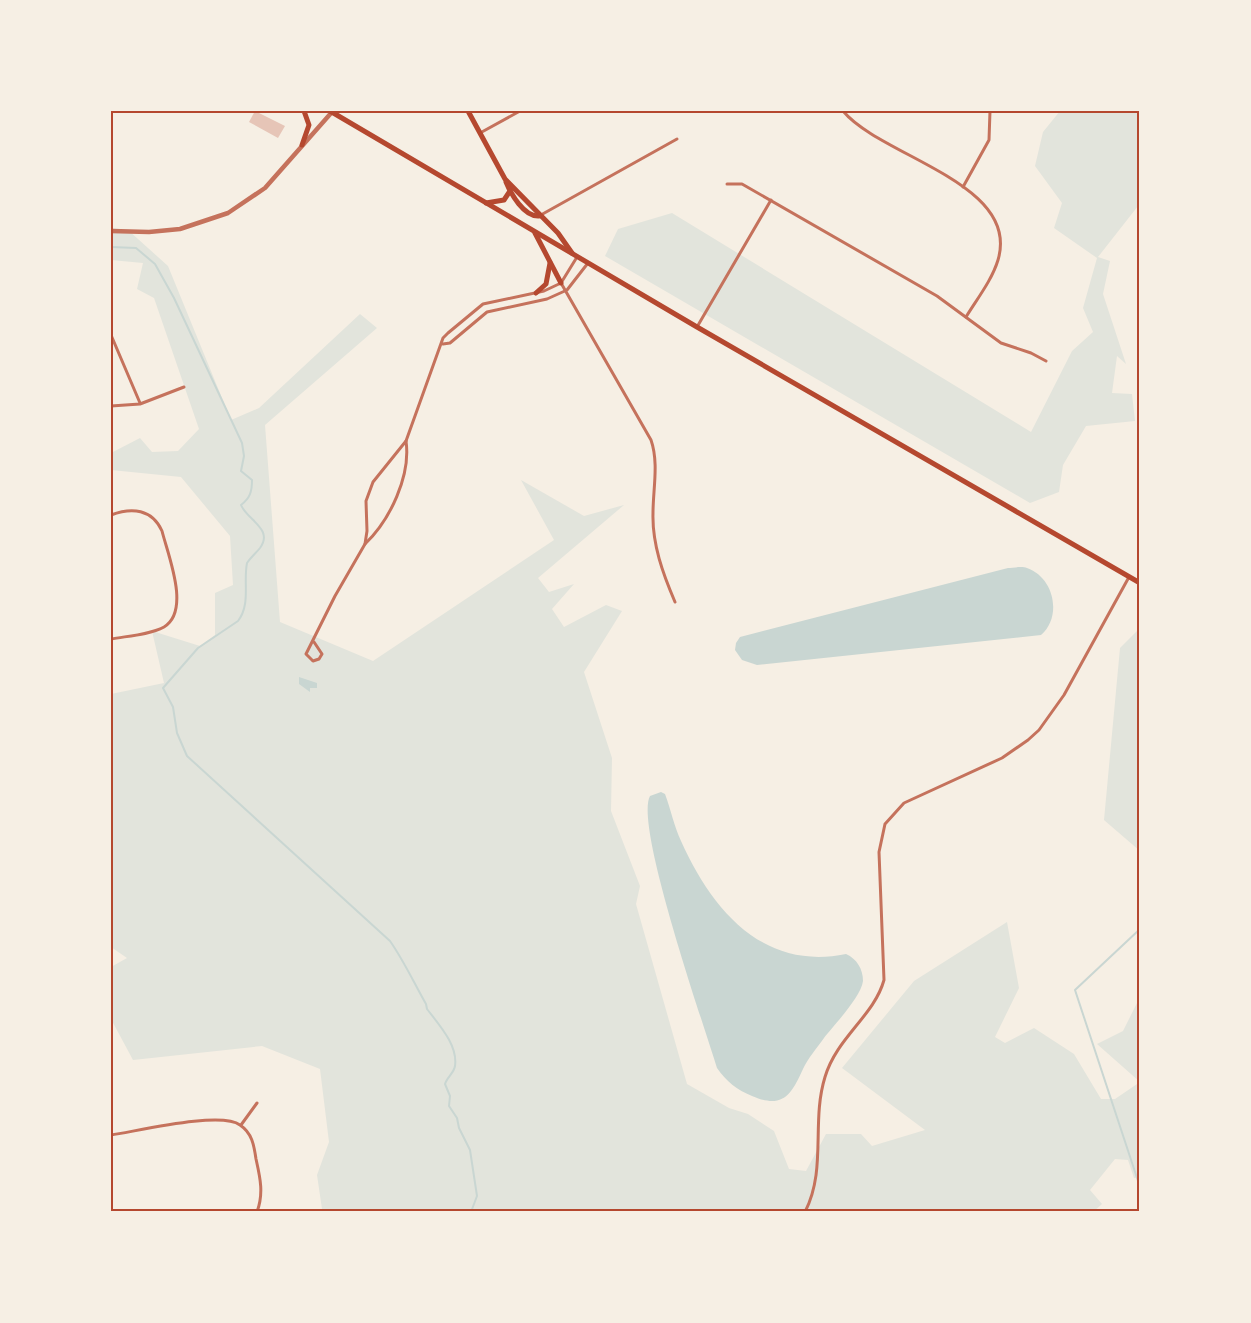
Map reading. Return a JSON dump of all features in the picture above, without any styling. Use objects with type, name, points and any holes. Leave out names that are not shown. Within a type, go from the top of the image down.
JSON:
[{"type":"main road","points":[[302,145],[308,125],[304,111]]},
{"type":"main road","points":[[468,111],[510,191],[527,212],[534,216],[539,216]]},
{"type":"main road","points":[[331,112],[697,328],[1140,583]]},
{"type":"main road","points":[[505,179],[558,234],[575,255]]},
{"type":"main road","points":[[486,203],[504,200],[510,191]]},
{"type":"main road","points":[[534,232],[561,283]]},
{"type":"main road","points":[[536,293],[546,284],[550,260]]},
{"type":"street","points":[[480,133],[520,111]]},
{"type":"street","points":[[843,111],[866,131],[963,187],[979,198],[988,209],[997,224],[1000,242],[994,270],[966,316]]},
{"type":"street","points":[[963,187],[989,140],[990,111]]},
{"type":"street","points":[[111,231],[149,232],[180,229],[203,223],[228,212],[265,188],[331,112]]},
{"type":"street","points":[[539,216],[677,139]]},
{"type":"street","points":[[727,184],[742,184],[771,200],[937,296],[1001,343],[1031,353],[1046,361]]},
{"type":"street","points":[[697,328],[771,200]]},
{"type":"street","points":[[365,544],[367,526],[366,500],[369,490],[373,482],[406,441],[444,338],[483,304],[536,293],[561,283],[566,278],[575,255]]},
{"type":"street","points":[[443,344],[450,343],[487,312],[547,299],[566,290],[588,263]]},
{"type":"street","points":[[561,283],[654,449],[653,525],[661,565],[676,602]]},
{"type":"street","points":[[111,335],[140,404]]},
{"type":"street","points":[[111,406],[140,404],[184,387]]},
{"type":"street","points":[[314,642],[322,654],[319,659],[313,661],[306,654],[314,642],[334,596],[365,544],[372,537],[400,492],[408,450],[406,441]]},
{"type":"street","points":[[111,515],[122,511],[137,510],[151,516],[160,526],[178,600],[176,613],[170,622],[157,630],[111,640]]},
{"type":"street","points":[[805,1212],[817,1180],[819,1104],[825,1076],[837,1049],[878,997],[884,980],[879,852],[885,824],[904,803],[1002,758],[1040,730],[1064,695],[1129,577]]},
{"type":"street","points":[[241,1125],[257,1103]]},
{"type":"street","points":[[111,1136],[215,1119],[228,1119],[241,1125],[254,1144],[262,1190],[257,1212]]},
{"type":"shaded area","points":[[1060,111],[1140,111],[1140,208],[1138,206],[1098,257],[1110,261],[1103,294],[1126,364],[1117,356],[1112,393],[1132,394],[1135,421],[1086,426],[1063,465],[1059,492],[1030,503],[605,256],[618,229],[672,213],[1031,432],[1072,351],[1093,332],[1083,308],[1097,258],[1054,228],[1062,203],[1035,166],[1043,132]]},
{"type":"shaded area","points":[[111,228],[128,230],[168,266],[231,420],[259,408],[360,314],[377,328],[265,425],[280,622],[373,661],[554,540],[521,480],[584,516],[624,505],[538,578],[549,592],[574,584],[552,609],[564,627],[606,605],[622,611],[584,672],[612,758],[611,811],[640,886],[636,904],[687,1084],[729,1108],[748,1114],[774,1131],[789,1169],[806,1171],[826,1134],[861,1134],[872,1146],[925,1130],[842,1068],[914,981],[1007,922],[1019,988],[995,1037],[1005,1043],[1034,1028],[1074,1054],[1101,1099],[1115,1099],[1140,1082],[1140,1177],[1134,1178],[1128,1160],[1115,1159],[1090,1190],[1102,1204],[1093,1212],[334,1212],[322,1209],[317,1175],[329,1142],[320,1069],[262,1046],[133,1060],[111,1019],[111,967],[127,958],[111,947],[111,694],[164,683],[152,631],[200,646],[215,635],[215,593],[233,585],[230,536],[181,477],[111,470],[111,453],[140,438],[152,452],[178,451],[199,429],[154,298],[137,289],[143,263],[111,260]]},
{"type":"shaded area","points":[[1008,568],[1027,568],[1037,573],[1049,589],[1052,598],[1052,618],[1048,627],[1041,635],[757,665],[742,660],[735,650],[736,643],[740,637]]},
{"type":"shaded area","points":[[1140,628],[1140,851],[1104,820],[1120,648]]},
{"type":"shaded area","points":[[299,677],[317,683],[317,688],[310,688],[310,692],[299,684]]},
{"type":"shaded area","points":[[661,792],[665,794],[679,835],[708,890],[725,912],[744,930],[765,944],[790,953],[816,957],[846,954],[861,969],[863,981],[857,995],[810,1057],[790,1093],[784,1098],[771,1101],[752,1096],[741,1091],[728,1081],[717,1068],[673,927],[652,845],[648,814],[650,796]]},
{"type":"shaded area","points":[[1140,997],[1140,1082],[1097,1044],[1123,1031]]},
{"type":"building","points":[[255,111],[285,126],[278,138],[249,122]]},
{"type":"waterway","points":[[111,247],[136,248],[155,264],[174,298],[242,443],[244,456],[241,471],[252,480],[252,488],[247,500],[241,505],[264,535],[260,548],[247,563],[246,600],[238,621],[198,648],[163,688],[173,707],[177,733],[187,756],[390,941],[400,956],[427,1009],[447,1036],[454,1050],[455,1066],[445,1084],[450,1096],[449,1106],[457,1118],[459,1128],[470,1150],[477,1196],[471,1212]]},
{"type":"waterway","points":[[1140,929],[1075,990],[1140,1187]]}]
